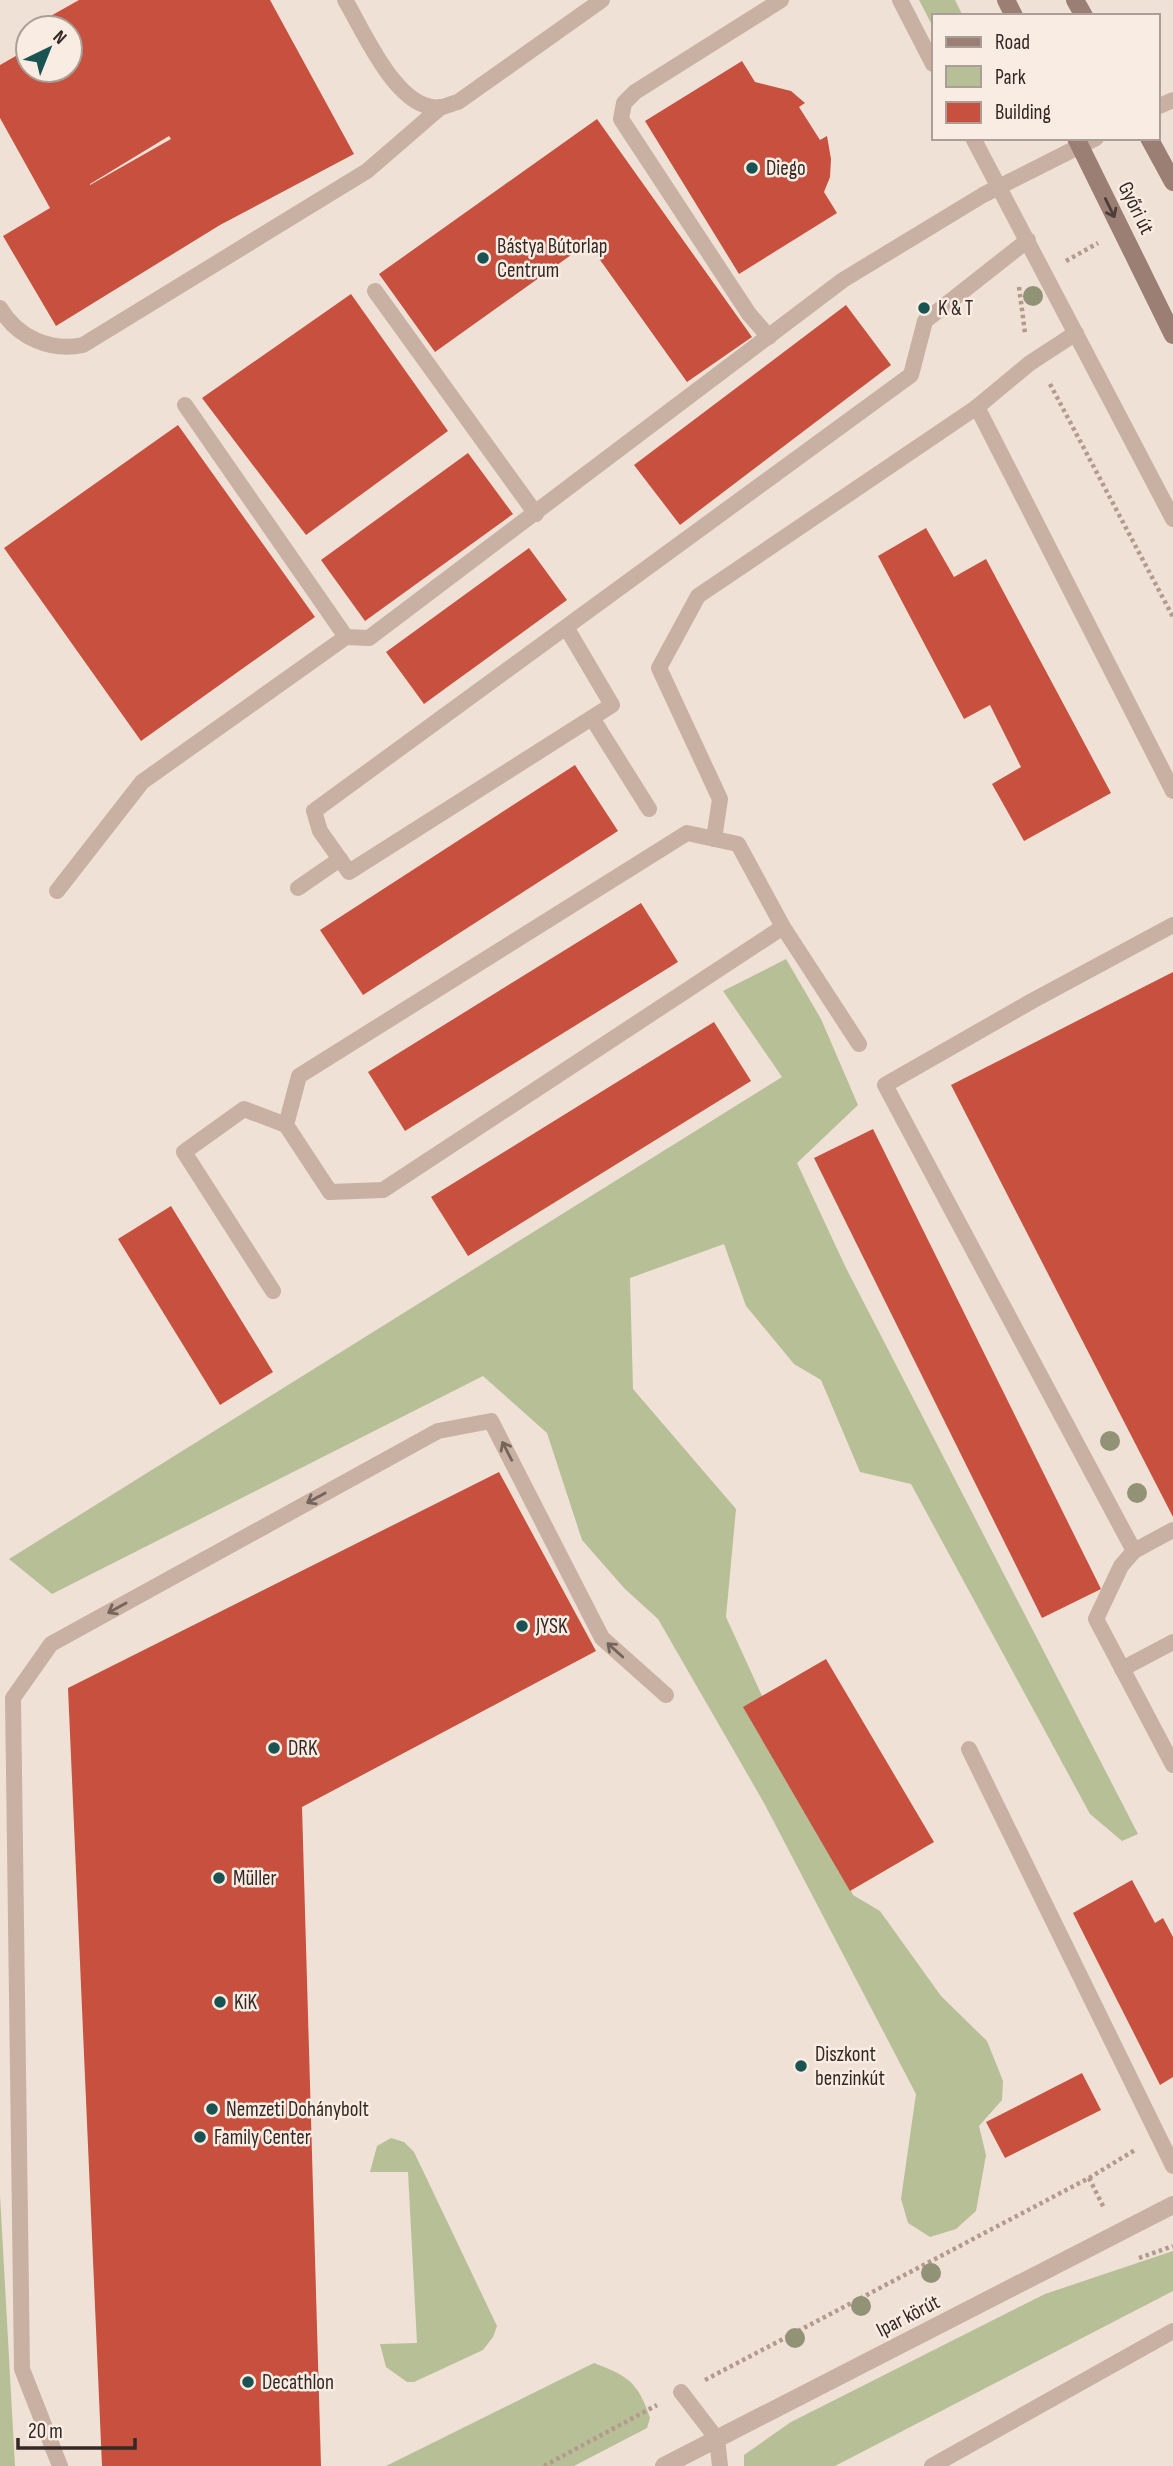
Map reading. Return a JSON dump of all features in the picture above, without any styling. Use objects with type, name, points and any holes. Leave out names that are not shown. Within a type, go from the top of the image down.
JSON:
[{"type":"main road","name":"Győri út","points":[[1150,140],[1173,182]]},
{"type":"main road","name":"Győri út","points":[[1078,143],[1173,335]]},
{"type":"street","name":"Ipar körút","points":[[664,2466],[1173,2205]]},
{"type":"lane","points":[[345,0],[391,79],[411,98],[426,105],[441,107],[458,102],[602,0]]},
{"type":"lane","points":[[769,337],[749,314],[621,119],[624,103],[635,92],[781,0]]},
{"type":"lane","points":[[900,0],[932,62]]},
{"type":"lane","points":[[0,308],[15,327],[38,342],[70,348],[83,345],[367,171],[441,107]]},
{"type":"lane","points":[[974,140],[1173,519]]},
{"type":"lane","points":[[57,891],[142,782],[346,637],[369,638],[843,280],[999,186],[1078,143]]},
{"type":"lane","points":[[566,627],[612,705],[349,872],[320,831],[314,811],[911,375],[925,321],[1028,240]]},
{"type":"lane","points":[[375,291],[536,514]]},
{"type":"lane","points":[[714,839],[720,799],[659,668],[698,596],[977,407],[1030,363],[1076,333]]},
{"type":"lane","points":[[185,405],[346,637]]},
{"type":"lane","points":[[977,407],[1173,792]]},
{"type":"lane","points":[[592,718],[649,809]]},
{"type":"lane","points":[[286,1125],[299,1076],[687,833],[738,844],[783,927],[859,1044]]},
{"type":"lane","points":[[298,888],[340,859]]},
{"type":"lane","points":[[1134,1551],[885,1085],[1173,925]]},
{"type":"lane","points":[[273,1292],[184,1152],[244,1109],[286,1125],[330,1192],[383,1190],[783,927]]},
{"type":"lane","points":[[60,2466],[22,2369],[13,1698],[51,1644],[439,1431],[491,1421],[602,1638],[666,1695]]},
{"type":"lane","points":[[1173,1530],[1134,1551],[1121,1566],[1096,1619],[1173,1765]]},
{"type":"lane","points":[[1122,1669],[1173,1642]]},
{"type":"lane","points":[[969,1749],[1173,2166]]},
{"type":"lane","points":[[932,2466],[1173,2331]]},
{"type":"lane","points":[[681,2392],[717,2439],[720,2466]]},
{"type":"path","points":[[544,2466],[1089,2178],[1157,2136]]},
{"type":"green space","points":[[919,0],[955,0],[962,14],[932,14],[932,25]]},
{"type":"green space","points":[[786,959],[821,1019],[858,1105],[797,1163],[846,1268],[1138,1834],[1122,1841],[1090,1814],[911,1484],[860,1472],[821,1380],[794,1364],[746,1306],[724,1244],[630,1278],[633,1389],[736,1509],[726,1617],[853,1895],[880,1911],[941,1996],[987,2041],[1003,2081],[1002,2100],[979,2126],[986,2155],[976,2211],[956,2229],[930,2237],[908,2223],[901,2199],[916,2094],[764,1803],[658,1619],[625,1589],[582,1540],[547,1433],[483,1376],[52,1594],[9,1559],[782,1077],[723,991]]},
{"type":"green space","points":[[391,2138],[404,2142],[414,2152],[497,2326],[483,2350],[414,2382],[407,2382],[386,2367],[380,2344],[417,2343],[408,2172],[370,2172],[377,2146]]},
{"type":"green space","points":[[0,2195],[15,2466],[0,2466]]},
{"type":"green space","points":[[1173,2251],[1173,2291],[835,2466],[744,2466],[744,2455],[791,2422],[1045,2294]]},
{"type":"green space","points":[[594,2363],[631,2382],[641,2396],[650,2418],[647,2428],[574,2466],[386,2466]]},
{"type":"building","points":[[79,0],[270,0],[354,154],[220,225],[56,326],[3,236],[50,208],[0,118],[0,65],[14,57],[14,84],[84,84],[84,14],[54,14]],"holes":[[[169,136],[171,139],[90,185]]]},
{"type":"building","name":"Diego","points":[[742,61],[755,82],[791,91],[805,103],[799,107],[820,140],[827,136],[831,159],[830,177],[824,192],[837,213],[739,274],[645,121]]},
{"type":"building","name":"Bástya Bútorlap Centrum","points":[[597,119],[752,337],[687,382],[588,243],[435,352],[379,274]]},
{"type":"building","points":[[351,294],[448,431],[306,535],[202,398]]},
{"type":"building","points":[[846,305],[891,365],[680,525],[634,465]]},
{"type":"building","points":[[178,425],[315,617],[141,741],[4,548]]},
{"type":"building","points":[[468,453],[513,514],[365,621],[321,560]]},
{"type":"building","points":[[926,528],[954,577],[986,559],[1111,793],[1024,841],[992,784],[1021,767],[990,705],[964,719],[878,556]]},
{"type":"building","points":[[529,548],[567,600],[424,704],[386,652]]},
{"type":"building","points":[[575,765],[618,831],[363,995],[320,930]]},
{"type":"building","points":[[641,903],[678,962],[405,1131],[368,1072]]},
{"type":"building","points":[[1173,972],[1173,1517],[951,1085]]},
{"type":"building","points":[[714,1022],[751,1081],[468,1256],[431,1197]]},
{"type":"building","points":[[873,1129],[1101,1589],[1042,1618],[814,1158]]},
{"type":"building","points":[[171,1206],[273,1372],[220,1405],[118,1239]]},
{"type":"building","name":"Family Center","points":[[499,1472],[596,1651],[302,1807],[321,2466],[102,2466],[68,1688]]},
{"type":"building","points":[[826,1659],[934,1842],[850,1891],[743,1707]]},
{"type":"building","points":[[1132,1880],[1155,1923],[1163,1918],[1173,1937],[1173,2077],[1160,2085],[1073,1913]]},
{"type":"building","points":[[1082,2073],[1101,2110],[1005,2158],[986,2122]]},
{"type":"place","name":"Diego","points":[[752,168]]},
{"type":"place","name":"Bástya Bútorlap Centrum","points":[[483,258]]},
{"type":"place","name":"K & T","points":[[924,308]]},
{"type":"place","name":"JYSK","points":[[522,1626]]},
{"type":"place","name":"DRK","points":[[274,1748]]},
{"type":"place","name":"Müller","points":[[219,1878]]},
{"type":"place","name":"KiK","points":[[220,2002]]},
{"type":"place","name":"Diszkont benzinkút","points":[[801,2066]]},
{"type":"place","name":"Nemzeti Dohánybolt","points":[[212,2109]]},
{"type":"place","name":"Family Center","points":[[200,2137]]},
{"type":"place","name":"Decathlon","points":[[248,2382]]}]
